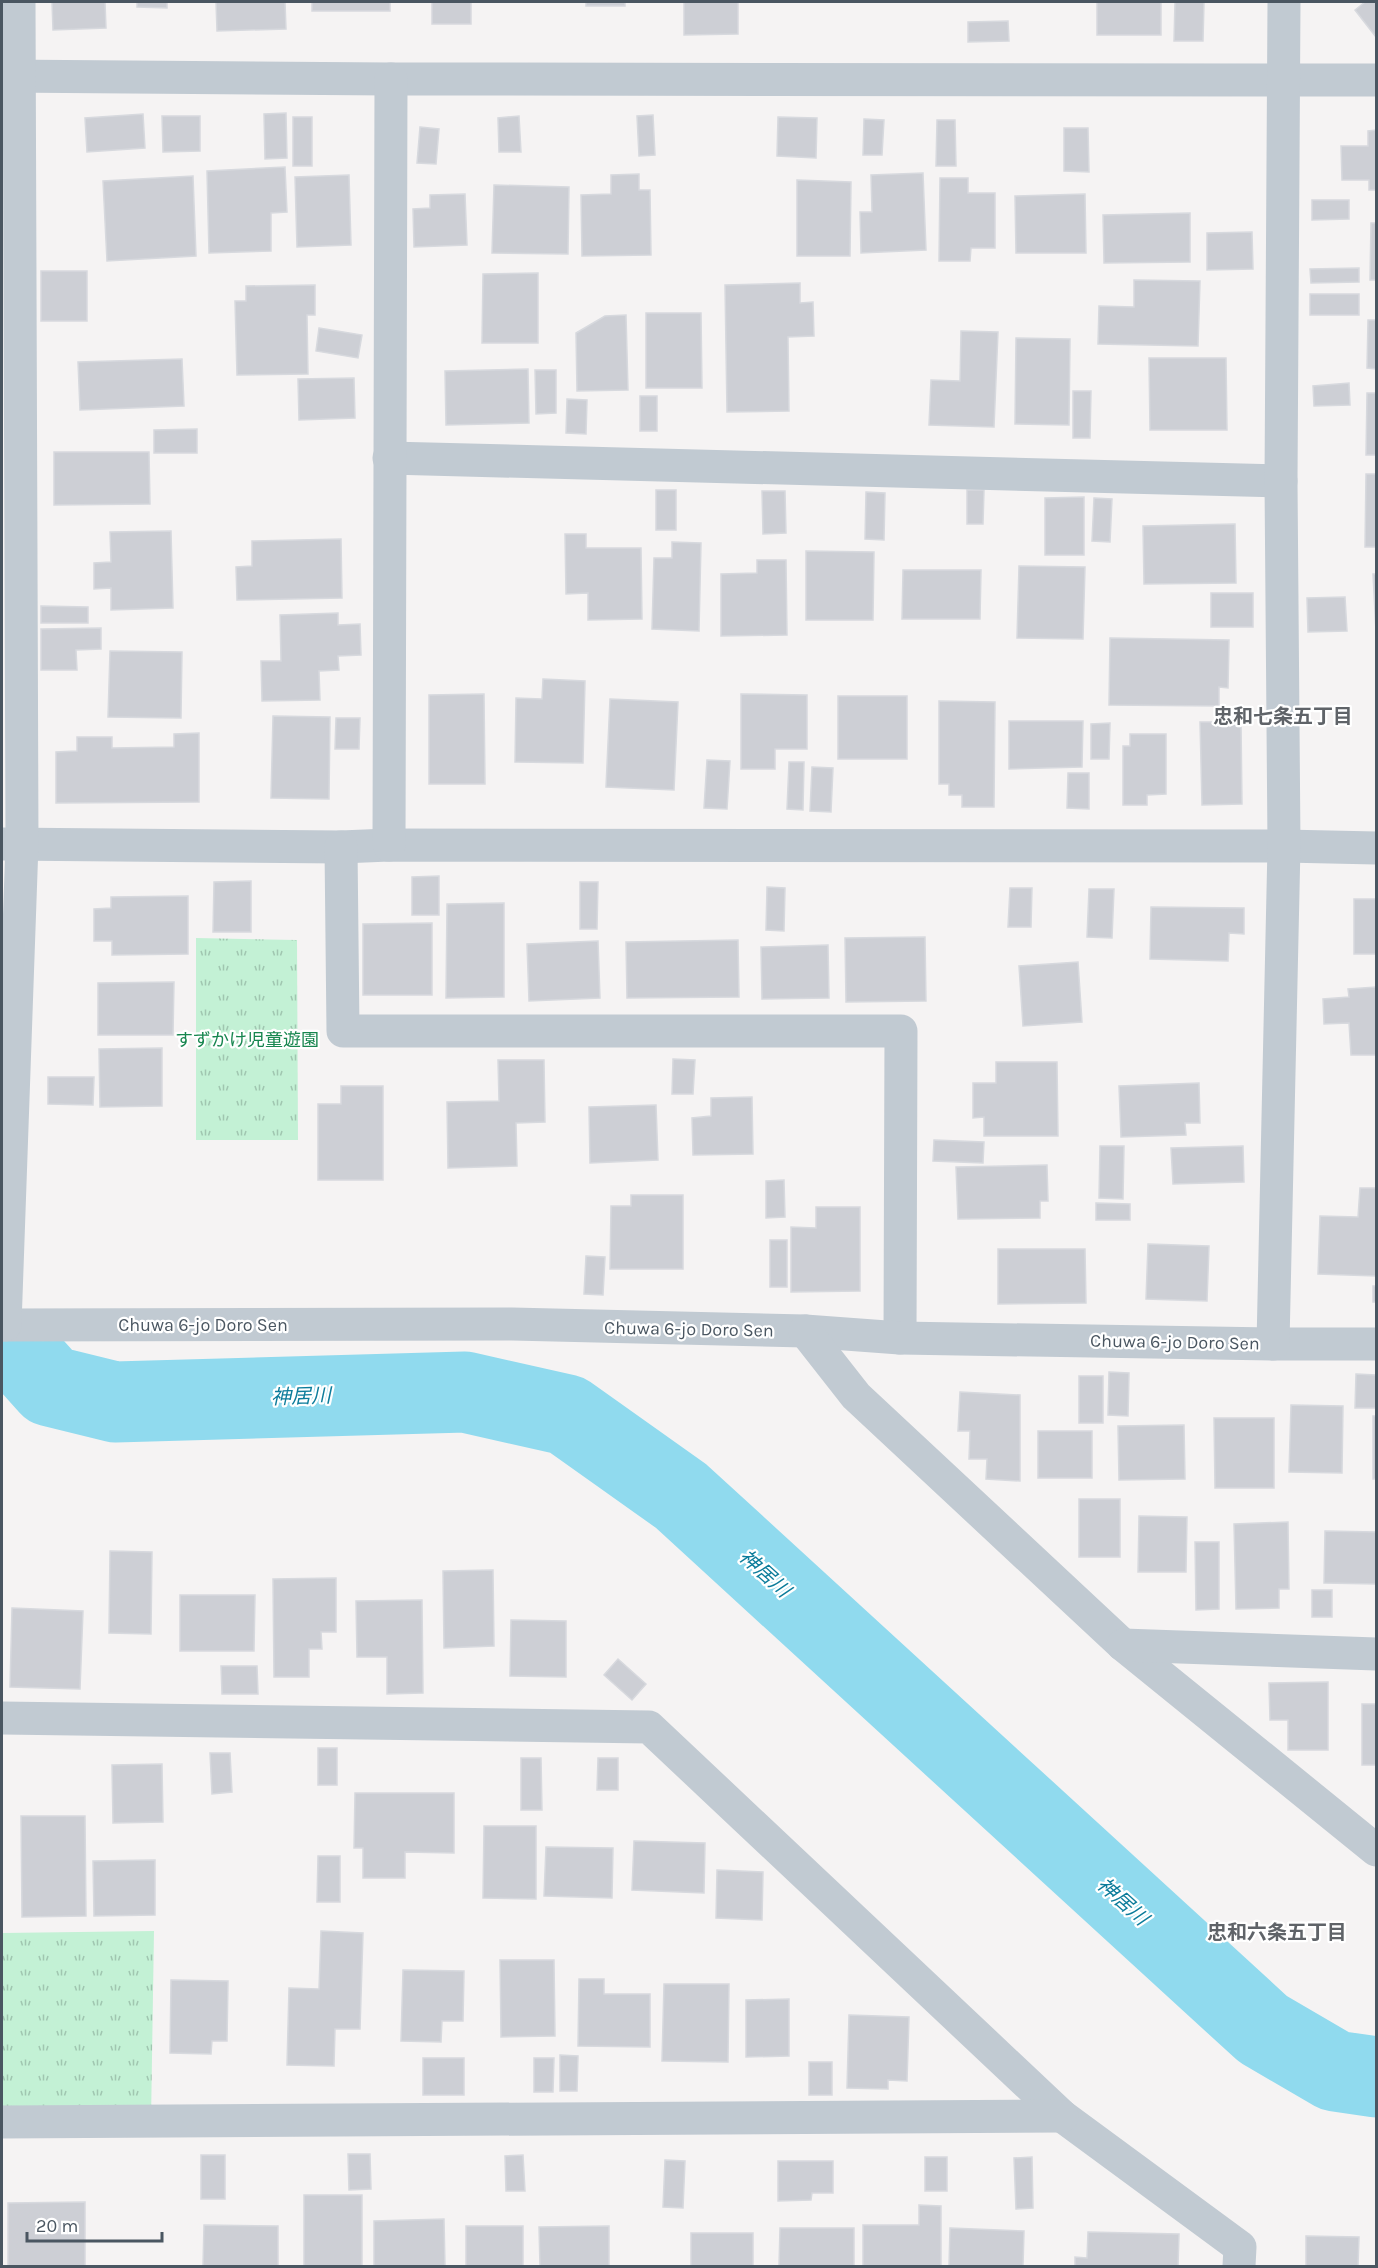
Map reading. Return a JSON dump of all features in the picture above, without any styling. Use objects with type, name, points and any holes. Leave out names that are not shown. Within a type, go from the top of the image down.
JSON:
[{"type":"street","points":[[3,1325],[12,844],[10,76],[19,2]]},
{"type":"street","points":[[1273,1344],[1284,846],[1281,481],[1284,2]]},
{"type":"street","points":[[10,76],[392,79],[1377,80]]},
{"type":"street","points":[[389,845],[392,79]]},
{"type":"street","points":[[389,458],[1281,481]]},
{"type":"street","points":[[12,844],[341,848],[389,845],[1377,848]]},
{"type":"street","points":[[341,848],[343,1031],[901,1031],[900,1338]]},
{"type":"street","name":"Chuwa 6-jo Doro Sen","points":[[3,1325],[512,1324],[805,1331],[900,1338],[1377,1344]]},
{"type":"street","points":[[805,1331],[856,1396],[1123,1645],[1377,1850]]},
{"type":"street","points":[[1123,1645],[1377,1654]]},
{"type":"street","points":[[2,1718],[649,1727],[1062,2116],[1240,2247],[1239,2266]]},
{"type":"street","points":[[2,2122],[1062,2116]]},
{"type":"green space","name":"すずかけ児童遊園","points":[[196,938],[297,940],[298,1140],[196,1140]]},
{"type":"green space","points":[[154,1931],[151,2121],[2,2122],[2,1933]]},
{"type":"building","points":[[52,2],[105,2],[106,28],[53,30]]},
{"type":"building","points":[[137,2],[167,2],[167,8],[137,7]]},
{"type":"building","points":[[216,2],[285,2],[286,29],[217,31]]},
{"type":"building","points":[[312,2],[390,2],[390,11],[312,11]]},
{"type":"building","points":[[432,2],[471,2],[471,24],[432,24]]},
{"type":"building","points":[[586,2],[625,2],[625,6],[586,6]]},
{"type":"building","points":[[684,2],[738,2],[738,34],[684,35]]},
{"type":"building","points":[[1097,2],[1161,2],[1161,35],[1097,35]]},
{"type":"building","points":[[1175,2],[1204,2],[1203,41],[1174,41]]},
{"type":"building","points":[[1365,2],[1376,2],[1376,37],[1355,10]]},
{"type":"building","points":[[1008,21],[1009,41],[968,42],[968,22]]},
{"type":"building","points":[[286,113],[287,158],[265,159],[264,114]]},
{"type":"building","points":[[143,114],[145,148],[87,152],[85,118]]},
{"type":"building","points":[[653,115],[655,155],[639,156],[637,116]]},
{"type":"building","points":[[162,116],[200,116],[200,151],[163,152]]},
{"type":"building","points":[[519,116],[521,152],[499,152],[498,118]]},
{"type":"building","points":[[293,117],[312,117],[312,166],[293,166]]},
{"type":"building","points":[[778,117],[817,118],[816,158],[777,156]]},
{"type":"building","points":[[864,119],[884,120],[882,155],[863,155]]},
{"type":"building","points":[[937,120],[955,120],[956,166],[936,166]]},
{"type":"building","points":[[420,127],[439,129],[436,164],[417,163]]},
{"type":"building","points":[[1064,128],[1088,128],[1089,172],[1064,171]]},
{"type":"building","points":[[1376,130],[1376,190],[1369,190],[1369,180],[1342,180],[1341,146],[1368,146],[1368,131]]},
{"type":"building","points":[[285,167],[287,212],[271,213],[271,251],[209,253],[207,171]]},
{"type":"building","points":[[923,173],[926,250],[861,253],[860,212],[872,212],[871,175]]},
{"type":"building","points":[[639,174],[639,190],[650,190],[651,255],[582,256],[581,195],[611,194],[611,175]]},
{"type":"building","points":[[349,175],[351,245],[297,247],[295,177]]},
{"type":"building","points":[[193,176],[196,256],[107,261],[103,181]]},
{"type":"building","points":[[940,178],[968,178],[968,193],[995,193],[995,248],[971,248],[970,261],[939,261]]},
{"type":"building","points":[[797,180],[851,182],[850,256],[797,256]]},
{"type":"building","points":[[494,185],[569,187],[568,254],[492,253]]},
{"type":"building","points":[[465,194],[467,245],[414,247],[413,209],[430,208],[430,195]]},
{"type":"building","points":[[1085,194],[1086,253],[1016,253],[1015,196]]},
{"type":"building","points":[[1312,200],[1349,200],[1349,219],[1312,220]]},
{"type":"building","points":[[1190,213],[1190,262],[1104,263],[1103,215]]},
{"type":"building","points":[[1371,223],[1376,223],[1376,280],[1370,280]]},
{"type":"building","points":[[1252,232],[1253,269],[1207,270],[1207,233]]},
{"type":"building","points":[[1359,268],[1359,282],[1311,283],[1310,269]]},
{"type":"building","points":[[41,271],[87,271],[87,321],[41,321]]},
{"type":"building","points":[[538,273],[538,343],[482,343],[483,274]]},
{"type":"building","points":[[1134,280],[1200,281],[1198,346],[1098,344],[1099,306],[1134,307]]},
{"type":"building","points":[[800,283],[800,303],[813,302],[814,336],[788,337],[789,411],[727,412],[725,285]]},
{"type":"building","points":[[315,285],[315,315],[307,315],[308,374],[237,375],[235,301],[246,301],[246,286]]},
{"type":"building","points":[[1310,294],[1359,294],[1359,315],[1310,315]]},
{"type":"building","points":[[646,313],[701,313],[702,388],[646,388]]},
{"type":"building","points":[[626,315],[628,390],[577,391],[576,333],[605,316]]},
{"type":"building","points":[[1368,320],[1376,320],[1376,369],[1367,368]]},
{"type":"building","points":[[319,328],[362,335],[358,358],[316,351]]},
{"type":"building","points":[[961,331],[998,332],[994,427],[929,425],[931,380],[960,381]]},
{"type":"building","points":[[1016,338],[1070,339],[1069,425],[1015,424]]},
{"type":"building","points":[[1149,358],[1226,358],[1227,430],[1150,430]]},
{"type":"building","points":[[182,359],[184,406],[80,410],[78,362]]},
{"type":"building","points":[[528,369],[529,423],[446,425],[445,371]]},
{"type":"building","points":[[535,370],[556,370],[556,413],[536,414]]},
{"type":"building","points":[[354,378],[355,418],[299,420],[298,379]]},
{"type":"building","points":[[1349,383],[1350,405],[1314,406],[1313,386]]},
{"type":"building","points":[[1073,391],[1091,391],[1090,438],[1073,438]]},
{"type":"building","points":[[1367,393],[1376,393],[1376,455],[1366,455]]},
{"type":"building","points":[[640,396],[657,396],[657,431],[640,431]]},
{"type":"building","points":[[567,399],[587,400],[586,434],[566,433]]},
{"type":"building","points":[[197,429],[197,453],[154,453],[154,430]]},
{"type":"building","points":[[54,452],[149,452],[150,504],[54,505]]},
{"type":"building","points":[[1366,474],[1376,474],[1376,547],[1365,547]]},
{"type":"building","points":[[656,490],[676,490],[676,530],[656,530]]},
{"type":"building","points":[[967,490],[984,490],[983,524],[967,524]]},
{"type":"building","points":[[762,491],[785,491],[786,533],[763,534]]},
{"type":"building","points":[[866,492],[885,493],[884,540],[865,539]]},
{"type":"building","points":[[1084,497],[1084,555],[1045,555],[1045,498]]},
{"type":"building","points":[[1094,498],[1112,499],[1110,542],[1092,541]]},
{"type":"building","points":[[1235,524],[1236,583],[1144,584],[1143,526]]},
{"type":"building","points":[[171,531],[173,608],[111,610],[111,588],[94,589],[94,563],[111,562],[110,532]]},
{"type":"building","points":[[565,534],[586,534],[586,548],[641,548],[642,619],[588,620],[588,593],[566,594]]},
{"type":"building","points":[[341,539],[342,598],[237,600],[236,567],[252,566],[252,541]]},
{"type":"building","points":[[672,542],[701,543],[699,631],[652,629],[654,558],[672,558]]},
{"type":"building","points":[[806,551],[874,552],[873,620],[806,620]]},
{"type":"building","points":[[757,560],[786,560],[787,635],[721,636],[721,574],[757,573]]},
{"type":"building","points":[[1019,566],[1085,567],[1083,639],[1017,638]]},
{"type":"building","points":[[903,570],[981,570],[980,619],[902,619]]},
{"type":"building","points":[[1373,574],[1376,574],[1376,631]]},
{"type":"building","points":[[1211,593],[1253,593],[1253,627],[1211,627]]},
{"type":"building","points":[[1345,597],[1347,631],[1308,632],[1307,598]]},
{"type":"building","points":[[41,606],[88,607],[88,623],[41,623]]},
{"type":"building","points":[[338,613],[338,625],[360,624],[361,655],[338,656],[339,670],[319,671],[320,700],[262,701],[261,661],[281,661],[280,615]]},
{"type":"building","points":[[101,628],[101,649],[76,650],[77,670],[41,670],[41,629]]},
{"type":"building","points":[[1110,638],[1229,640],[1228,688],[1219,687],[1219,706],[1109,705]]},
{"type":"building","points":[[110,651],[182,652],[181,718],[108,717]]},
{"type":"building","points":[[543,679],[585,681],[583,763],[515,762],[516,698],[542,699]]},
{"type":"building","points":[[484,694],[485,784],[429,784],[429,695]]},
{"type":"building","points":[[741,694],[807,695],[807,749],[775,749],[775,769],[741,769]]},
{"type":"building","points":[[838,696],[907,696],[907,759],[838,759]]},
{"type":"building","points":[[610,699],[678,702],[674,790],[606,787]]},
{"type":"building","points":[[939,701],[995,702],[994,807],[962,807],[962,795],[949,795],[949,784],[939,784]]},
{"type":"building","points":[[273,716],[330,717],[329,799],[271,798]]},
{"type":"building","points":[[336,718],[360,718],[359,749],[335,749]]},
{"type":"building","points":[[1009,721],[1083,721],[1082,767],[1009,769]]},
{"type":"building","points":[[1200,722],[1241,722],[1242,804],[1202,805]]},
{"type":"building","points":[[1110,723],[1109,759],[1091,759],[1091,724]]},
{"type":"building","points":[[199,733],[199,802],[56,803],[56,752],[77,751],[77,737],[112,737],[112,748],[174,747],[174,734]]},
{"type":"building","points":[[1130,734],[1166,734],[1166,794],[1147,795],[1147,805],[1123,805],[1123,746],[1130,746]]},
{"type":"building","points":[[707,760],[730,761],[727,809],[704,808]]},
{"type":"building","points":[[789,762],[804,762],[803,810],[787,809]]},
{"type":"building","points":[[812,767],[833,768],[831,812],[810,811]]},
{"type":"building","points":[[1068,773],[1089,773],[1089,809],[1067,808]]},
{"type":"building","points":[[439,876],[439,915],[412,915],[412,877]]},
{"type":"building","points":[[251,881],[251,932],[213,932],[214,882]]},
{"type":"building","points":[[580,882],[598,882],[597,929],[580,929]]},
{"type":"building","points":[[767,887],[785,888],[784,931],[766,930]]},
{"type":"building","points":[[1010,888],[1032,888],[1031,927],[1008,927]]},
{"type":"building","points":[[1089,889],[1114,889],[1112,938],[1087,937]]},
{"type":"building","points":[[188,896],[188,954],[112,955],[112,941],[94,941],[94,909],[111,908],[111,897]]},
{"type":"building","points":[[1354,899],[1376,899],[1376,954],[1354,954]]},
{"type":"building","points":[[504,903],[504,997],[446,998],[447,904]]},
{"type":"building","points":[[1151,907],[1244,908],[1244,934],[1229,933],[1228,961],[1150,959]]},
{"type":"building","points":[[432,923],[432,995],[363,995],[363,924]]},
{"type":"building","points":[[925,937],[926,1001],[846,1002],[845,938]]},
{"type":"building","points":[[738,940],[739,997],[627,998],[626,942]]},
{"type":"building","points":[[598,941],[600,998],[529,1001],[527,944]]},
{"type":"building","points":[[828,945],[829,998],[762,999],[761,947]]},
{"type":"building","points":[[1078,962],[1082,1022],[1023,1026],[1019,966]]},
{"type":"building","points":[[174,982],[173,1035],[98,1035],[98,983]]},
{"type":"building","points":[[1376,987],[1376,1055],[1351,1055],[1349,1023],[1324,1024],[1323,999],[1349,997],[1348,989]]},
{"type":"building","points":[[162,1048],[162,1106],[100,1107],[99,1049]]},
{"type":"building","points":[[673,1059],[695,1060],[693,1094],[672,1094]]},
{"type":"building","points":[[498,1060],[544,1060],[545,1122],[516,1123],[517,1166],[448,1168],[447,1102],[499,1101]]},
{"type":"building","points":[[996,1062],[1057,1062],[1058,1136],[984,1136],[984,1117],[973,1118],[973,1083],[996,1083]]},
{"type":"building","points":[[48,1077],[94,1077],[93,1105],[48,1104]]},
{"type":"building","points":[[1199,1083],[1200,1123],[1185,1123],[1186,1135],[1121,1137],[1119,1086]]},
{"type":"building","points":[[341,1086],[383,1086],[383,1180],[318,1180],[318,1104],[341,1104]]},
{"type":"building","points":[[752,1097],[753,1154],[693,1155],[692,1118],[711,1116],[711,1098]]},
{"type":"building","points":[[656,1105],[658,1160],[590,1163],[589,1107]]},
{"type":"building","points":[[934,1140],[984,1142],[983,1163],[933,1161]]},
{"type":"building","points":[[1100,1146],[1124,1146],[1123,1199],[1099,1198]]},
{"type":"building","points":[[1243,1146],[1244,1182],[1173,1184],[1171,1148]]},
{"type":"building","points":[[1047,1165],[1048,1201],[1040,1201],[1040,1218],[958,1219],[956,1167]]},
{"type":"building","points":[[784,1180],[785,1217],[766,1218],[766,1181]]},
{"type":"building","points":[[1360,1188],[1376,1188],[1376,1276],[1318,1274],[1320,1216],[1358,1217]]},
{"type":"building","points":[[631,1195],[683,1195],[683,1269],[610,1269],[611,1206],[631,1206]]},
{"type":"building","points":[[1096,1203],[1130,1204],[1130,1220],[1096,1220]]},
{"type":"building","points":[[816,1207],[860,1207],[860,1291],[791,1292],[791,1227],[816,1228]]},
{"type":"building","points":[[770,1240],[787,1240],[787,1287],[770,1287]]},
{"type":"building","points":[[1148,1244],[1209,1246],[1207,1301],[1146,1299]]},
{"type":"building","points":[[998,1249],[1085,1249],[1086,1303],[998,1304]]},
{"type":"building","points":[[586,1256],[605,1257],[603,1295],[584,1294]]},
{"type":"building","points":[[1373,1286],[1376,1286],[1376,1302],[1373,1302]]},
{"type":"building","points":[[1109,1372],[1129,1373],[1128,1416],[1108,1415]]},
{"type":"building","points":[[1356,1374],[1376,1375],[1376,1408],[1355,1408]]},
{"type":"building","points":[[1079,1376],[1103,1376],[1103,1423],[1079,1423]]},
{"type":"building","points":[[960,1392],[1020,1395],[1020,1481],[986,1479],[987,1459],[969,1459],[970,1431],[958,1431]]},
{"type":"building","points":[[1291,1405],[1343,1406],[1342,1473],[1289,1472]]},
{"type":"building","points":[[1373,1416],[1376,1416],[1376,1479],[1373,1479]]},
{"type":"building","points":[[1214,1418],[1274,1418],[1274,1488],[1215,1488]]},
{"type":"building","points":[[1184,1425],[1185,1479],[1119,1480],[1118,1426]]},
{"type":"building","points":[[1038,1431],[1092,1431],[1092,1478],[1038,1478]]},
{"type":"building","points":[[1079,1499],[1120,1499],[1120,1557],[1079,1557]]},
{"type":"building","points":[[1139,1516],[1187,1517],[1186,1572],[1138,1572]]},
{"type":"building","points":[[1288,1522],[1289,1589],[1279,1589],[1279,1608],[1236,1609],[1234,1524]]},
{"type":"building","points":[[1325,1531],[1376,1532],[1376,1584],[1324,1583]]},
{"type":"building","points":[[1195,1542],[1219,1542],[1219,1609],[1196,1610]]},
{"type":"building","points":[[110,1551],[152,1552],[151,1634],[109,1633]]},
{"type":"building","points":[[493,1570],[494,1646],[444,1648],[443,1571]]},
{"type":"building","points":[[336,1578],[336,1632],[321,1632],[322,1649],[309,1649],[309,1677],[274,1677],[273,1579]]},
{"type":"building","points":[[1312,1590],[1332,1590],[1332,1617],[1312,1617]]},
{"type":"building","points":[[180,1595],[255,1595],[254,1651],[180,1651]]},
{"type":"building","points":[[422,1600],[423,1693],[387,1694],[387,1657],[357,1657],[356,1601]]},
{"type":"building","points":[[12,1608],[83,1611],[80,1689],[10,1687]]},
{"type":"building","points":[[511,1620],[566,1621],[566,1677],[510,1676]]},
{"type":"building","points":[[618,1659],[646,1684],[632,1700],[604,1675]]},
{"type":"building","points":[[221,1666],[257,1666],[258,1694],[222,1694]]},
{"type":"building","points":[[1328,1682],[1328,1750],[1288,1750],[1288,1720],[1270,1720],[1269,1683]]},
{"type":"building","points":[[1362,1704],[1376,1704],[1376,1765],[1362,1765]]},
{"type":"building","points":[[318,1748],[337,1748],[337,1785],[318,1785]]},
{"type":"building","points":[[210,1753],[230,1753],[232,1792],[212,1794]]},
{"type":"building","points":[[521,1758],[541,1758],[542,1810],[521,1810]]},
{"type":"building","points":[[598,1758],[618,1758],[618,1790],[597,1790]]},
{"type":"building","points":[[162,1764],[163,1822],[113,1823],[112,1765]]},
{"type":"building","points":[[355,1793],[454,1793],[454,1853],[405,1852],[405,1878],[363,1878],[363,1848],[354,1848]]},
{"type":"building","points":[[21,1816],[85,1816],[86,1916],[22,1917]]},
{"type":"building","points":[[484,1826],[536,1826],[536,1899],[483,1898]]},
{"type":"building","points":[[634,1841],[705,1843],[704,1893],[632,1890]]},
{"type":"building","points":[[546,1847],[613,1848],[612,1898],[544,1896]]},
{"type":"building","points":[[318,1856],[340,1856],[340,1902],[317,1902]]},
{"type":"building","points":[[155,1860],[155,1915],[94,1916],[93,1861]]},
{"type":"building","points":[[717,1870],[763,1872],[762,1920],[716,1918]]},
{"type":"building","points":[[321,1931],[363,1933],[360,2029],[335,2029],[334,2066],[287,2065],[289,1988],[319,1989]]},
{"type":"building","points":[[500,1960],[554,1960],[555,2036],[501,2037]]},
{"type":"building","points":[[403,1970],[464,1971],[463,2021],[442,2021],[441,2042],[401,2041]]},
{"type":"building","points":[[579,1979],[604,1979],[604,1994],[650,1994],[650,2047],[578,2046]]},
{"type":"building","points":[[171,1980],[228,1981],[227,2041],[212,2041],[211,2054],[170,2053]]},
{"type":"building","points":[[664,1984],[729,1984],[728,2062],[662,2061]]},
{"type":"building","points":[[789,1999],[789,2056],[746,2057],[746,2000]]},
{"type":"building","points":[[849,2015],[909,2017],[907,2081],[888,2080],[888,2089],[847,2088]]},
{"type":"building","points":[[560,2055],[578,2056],[577,2091],[560,2091]]},
{"type":"building","points":[[423,2058],[464,2058],[464,2095],[423,2095]]},
{"type":"building","points":[[534,2058],[554,2058],[553,2092],[534,2092]]},
{"type":"building","points":[[809,2062],[832,2062],[832,2095],[809,2095]]},
{"type":"building","points":[[348,2154],[370,2154],[371,2189],[349,2190]]},
{"type":"building","points":[[201,2155],[225,2155],[225,2199],[201,2199]]},
{"type":"building","points":[[523,2155],[525,2191],[506,2191],[505,2156]]},
{"type":"building","points":[[925,2157],[947,2157],[947,2191],[925,2191]]},
{"type":"building","points":[[1032,2157],[1033,2208],[1016,2209],[1014,2158]]},
{"type":"building","points":[[665,2160],[685,2161],[683,2208],[663,2207]]},
{"type":"building","points":[[778,2161],[833,2161],[833,2193],[812,2193],[811,2200],[778,2201]]},
{"type":"building","points":[[304,2195],[362,2195],[362,2266],[304,2266]]},
{"type":"building","points":[[85,2202],[85,2266],[8,2266],[8,2203]]},
{"type":"building","points":[[919,2205],[941,2206],[941,2266],[863,2266],[863,2225],[919,2225]]},
{"type":"building","points":[[444,2219],[445,2266],[374,2266],[374,2221]]},
{"type":"building","points":[[204,2225],[278,2226],[278,2266],[203,2266]]},
{"type":"building","points":[[466,2226],[523,2226],[523,2266],[466,2266]]},
{"type":"building","points":[[609,2226],[609,2266],[540,2266],[539,2227]]},
{"type":"building","points":[[780,2228],[854,2228],[854,2266],[779,2266]]},
{"type":"building","points":[[950,2228],[1024,2231],[1023,2266],[949,2266]]},
{"type":"building","points":[[1088,2232],[1179,2234],[1178,2266],[1075,2266],[1075,2257],[1087,2258]]},
{"type":"building","points":[[691,2233],[753,2233],[753,2266],[691,2266]]},
{"type":"building","points":[[1306,2236],[1359,2237],[1358,2266],[1306,2266]]},
{"type":"waterway","name":"神居川","points":[[33,1367],[50,1386],[115,1402],[465,1392],[567,1415],[681,1496],[1263,2029],[1335,2071],[1376,2077]]},
{"type":"district","name":"忠和七条五丁目","points":[[1283,716]]},
{"type":"district","name":"忠和六条五丁目","points":[[1277,1932]]}]
